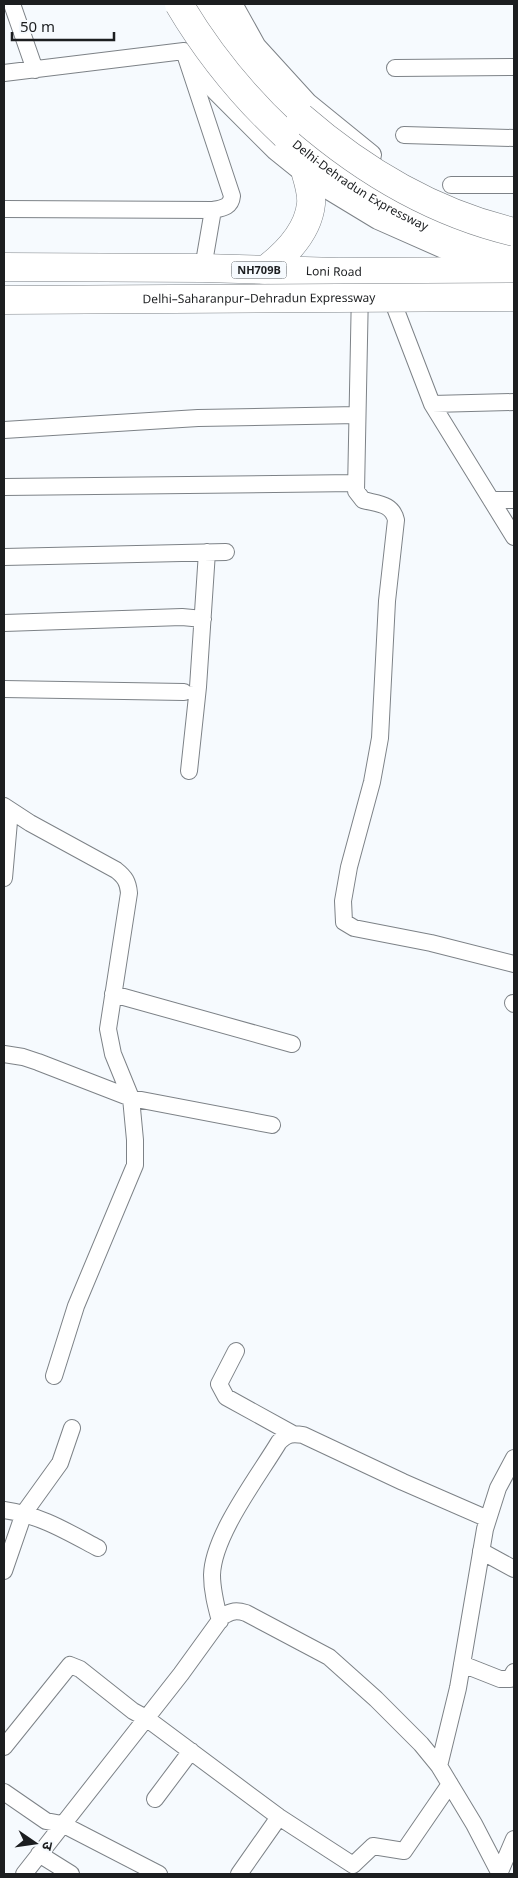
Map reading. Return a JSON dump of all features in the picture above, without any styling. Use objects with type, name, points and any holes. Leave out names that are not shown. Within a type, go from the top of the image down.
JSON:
[{"type":"highway","name":"Delhi-Dehradun Expressway","points":[[179,4],[209,51],[249,100],[285,135],[331,173],[407,219],[464,242],[508,278]]},
{"type":"highway","name":"Delhi-Dehradun Expressway","points":[[207,4],[229,37],[263,79],[296,112],[345,153],[422,199],[472,219],[514,232]]},
{"type":"highway","points":[[265,270],[276,262],[294,242],[308,218],[312,203],[306,174]]},
{"type":"highway","name":"Loni Road","points":[[4,267],[203,268],[508,278]]},
{"type":"highway","name":"Loni Road","points":[[4,285],[360,288],[508,278]]},
{"type":"highway","name":"Delhi–Saharanpur–Dehradun Expressway","points":[[4,300],[508,278]]},
{"type":"street","points":[[12,4],[35,70]]},
{"type":"street","points":[[200,4],[202,65],[212,86],[276,150],[306,174],[378,219],[508,278]]},
{"type":"street","points":[[232,4],[256,47],[307,103],[390,171],[492,226],[511,240],[514,251]]},
{"type":"street","points":[[4,73],[184,51],[231,189],[232,201],[228,206],[213,210],[4,209]]},
{"type":"street","points":[[394,68],[514,67]]},
{"type":"street","points":[[404,135],[514,138]]},
{"type":"street","points":[[451,185],[514,185]]},
{"type":"street","points":[[203,268],[213,210]]},
{"type":"street","points":[[387,287],[432,404],[514,537]]},
{"type":"street","points":[[360,288],[356,491],[363,500],[383,504],[390,508],[396,520],[387,601],[380,738],[372,782],[349,867],[343,901],[344,922],[354,928],[432,943],[514,964]]},
{"type":"street","points":[[432,404],[514,402]]},
{"type":"street","points":[[4,430],[198,418],[357,415]]},
{"type":"street","points":[[4,487],[356,483]]},
{"type":"street","points":[[492,500],[514,500]]},
{"type":"street","points":[[189,771],[198,686],[207,552]]},
{"type":"street","points":[[4,557],[226,552]]},
{"type":"street","points":[[4,624],[182,617],[203,619]]},
{"type":"street","points":[[4,689],[184,692]]},
{"type":"street","points":[[4,878],[7,808]]},
{"type":"street","points":[[7,808],[30,823],[116,870],[128,883],[129,893],[108,1029],[109,1040],[131,1098],[136,1156],[134,1172],[78,1301],[54,1376]]},
{"type":"street","points":[[113,994],[292,1044]]},
{"type":"street","points":[[4,1054],[38,1062],[131,1098],[272,1125]]},
{"type":"street","points":[[236,1351],[219,1384],[226,1397],[293,1434]]},
{"type":"street","points":[[4,1571],[24,1513],[60,1463],[72,1428]]},
{"type":"street","points":[[220,1621],[212,1574],[215,1553],[221,1538],[279,1442],[286,1435],[303,1435],[488,1519]]},
{"type":"street","points":[[439,1766],[458,1688],[488,1519],[498,1488],[514,1458]]},
{"type":"street","points":[[4,1510],[24,1513],[46,1521],[98,1548]]},
{"type":"street","points":[[481,1550],[514,1569]]},
{"type":"street","points":[[24,1874],[220,1621],[231,1611],[246,1613],[329,1657],[376,1699],[421,1744],[439,1766],[498,1873]]},
{"type":"street","points":[[462,1664],[500,1679],[510,1679],[514,1672]]},
{"type":"street","points":[[4,1747],[70,1665],[80,1669],[133,1711],[146,1718],[279,1817],[353,1865],[373,1846],[404,1852],[450,1784]]},
{"type":"street","points":[[155,1799],[191,1752]]},
{"type":"street","points":[[4,1792],[46,1821],[62,1824],[159,1874]]},
{"type":"street","points":[[239,1874],[279,1817]]},
{"type":"street","points":[[498,1873],[514,1839]]},
{"type":"street","points":[[39,1854],[71,1874]]}]
